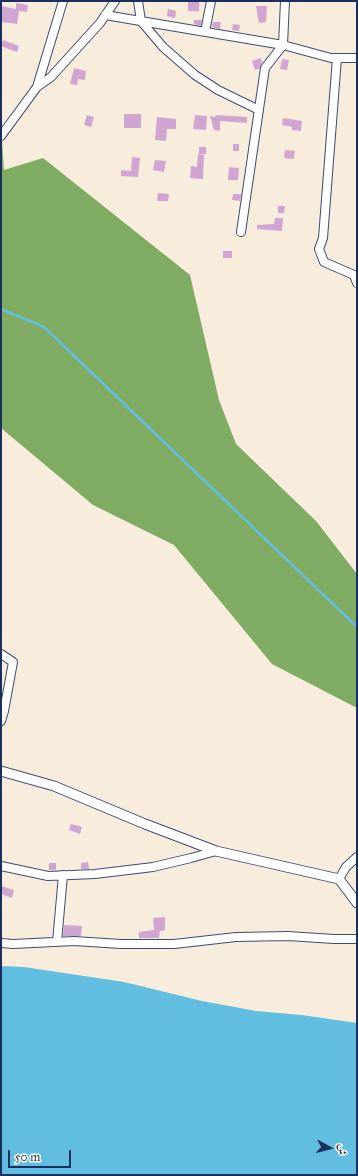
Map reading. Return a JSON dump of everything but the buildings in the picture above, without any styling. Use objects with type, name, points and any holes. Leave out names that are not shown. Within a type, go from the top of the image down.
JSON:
[{"type":"street","points":[[37,87],[63,1]]},
{"type":"street","points":[[1,136],[37,87],[51,77],[100,23],[115,1]]},
{"type":"street","points":[[138,1],[141,21],[163,47],[195,75],[218,90],[259,110]]},
{"type":"street","points":[[205,32],[211,1]]},
{"type":"street","points":[[241,232],[265,68],[283,45],[285,1]]},
{"type":"street","points":[[105,15],[283,45],[331,58],[357,58]]},
{"type":"street","points":[[337,58],[323,238],[319,249],[324,262],[354,275],[357,283]]},
{"type":"street","points":[[1,654],[13,662],[1,721]]},
{"type":"street","points":[[1,771],[54,786],[145,824],[216,850],[339,879],[357,903]]},
{"type":"street","points":[[1,866],[48,876],[95,874],[153,867],[191,858],[216,850]]},
{"type":"street","points":[[339,879],[346,867],[357,857]]},
{"type":"street","points":[[57,942],[63,875]]},
{"type":"street","points":[[1,943],[13,944],[74,941],[121,944],[174,944],[236,937],[288,936],[357,939]]},
{"type":"green space","points":[[1,127],[4,170],[43,158],[190,275],[219,400],[236,444],[316,521],[357,574],[357,708],[272,664],[174,545],[93,505],[1,428]]},
{"type":"water","points":[[1,966],[24,967],[124,982],[202,1001],[256,1011],[302,1015],[357,1023],[357,1175],[1,1175]]},
{"type":"waterway","points":[[1,309],[44,327],[357,627]]}]
